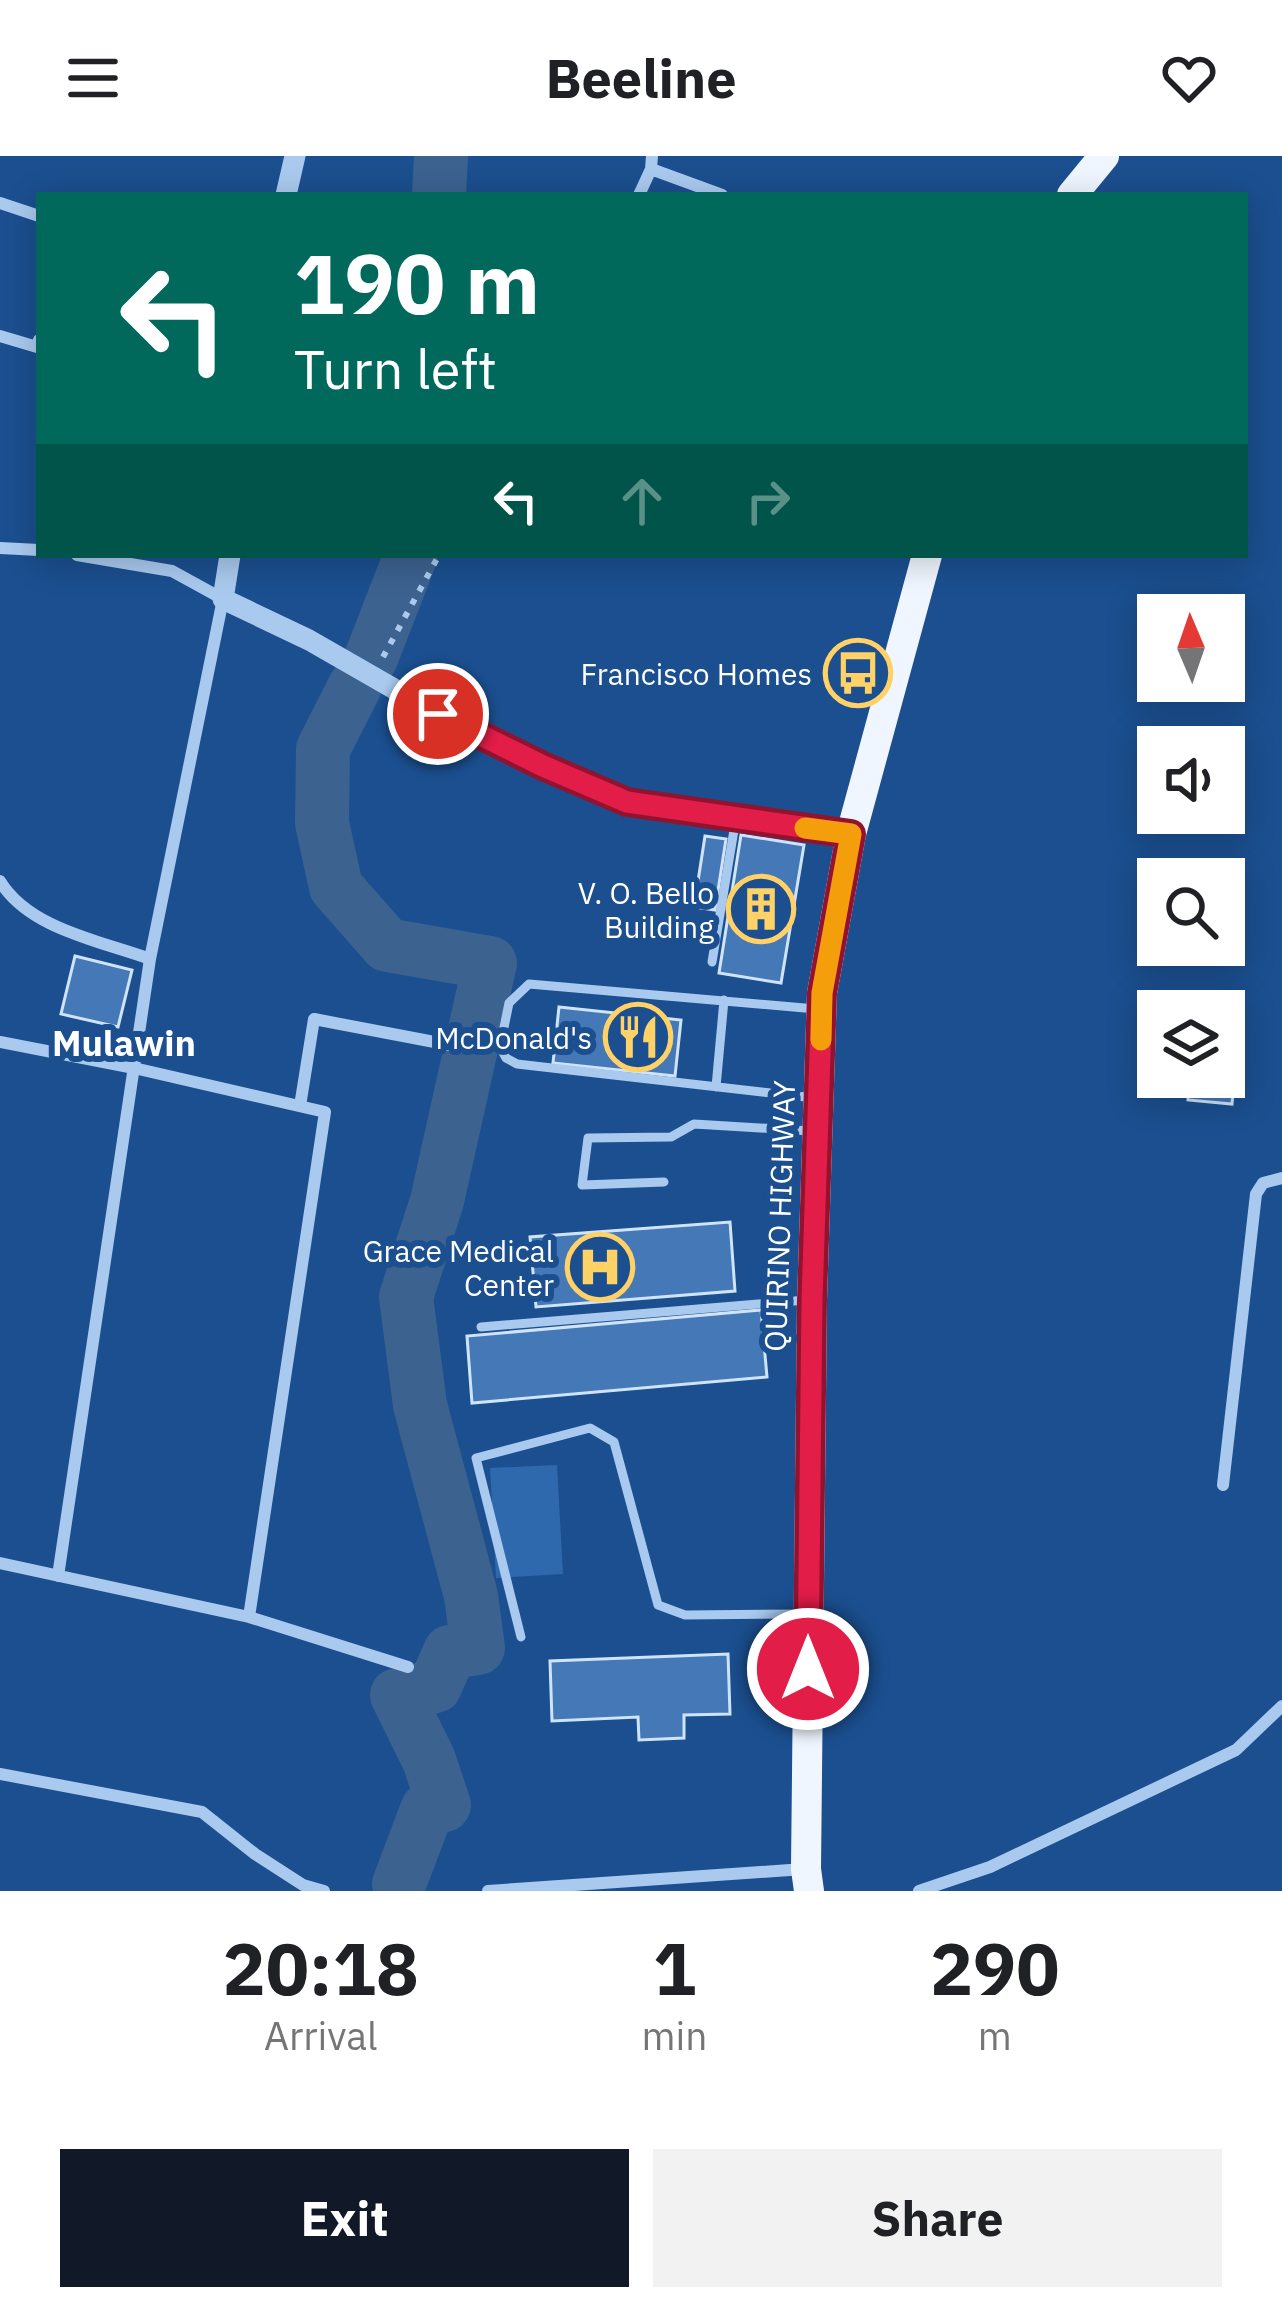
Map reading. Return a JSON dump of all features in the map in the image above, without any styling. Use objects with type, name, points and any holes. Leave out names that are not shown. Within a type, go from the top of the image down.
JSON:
[{"type":"main road","points":[[1074,192],[1104,156]]},
{"type":"main road","name":"QUIRINO HIGHWAY","points":[[808,1880],[812,1300],[822,1010],[851,834],[927,558]]},
{"type":"street","points":[[287,192],[295,156]]},
{"type":"street","points":[[640,192],[651,162],[716,192]]},
{"type":"street","points":[[0,203],[36,215]]},
{"type":"street","points":[[0,336],[36,347]]},
{"type":"street","points":[[0,548],[36,550]]},
{"type":"street","points":[[93,558],[172,572],[543,766],[627,802],[851,834]]},
{"type":"street","points":[[58,1576],[150,959],[230,558]]},
{"type":"street","points":[[0,881],[9,896],[34,916],[150,959]]},
{"type":"street","points":[[300,1106],[314,1019],[466,1048]]},
{"type":"street","points":[[0,1042],[325,1112],[249,1617]]},
{"type":"street","points":[[1223,1485],[1256,1195],[1263,1184],[1282,1178]]},
{"type":"street","points":[[0,1563],[249,1617],[408,1667]]},
{"type":"street","points":[[919,1891],[990,1867],[1236,1750],[1282,1706]]},
{"type":"street","points":[[0,1774],[202,1812],[302,1885],[324,1891]]},
{"type":"street","points":[[488,1891],[808,1880]]},
{"type":"lane","points":[[712,962],[736,818]]},
{"type":"lane","points":[[819,1099],[517,1064],[500,1047],[509,1003],[530,984],[822,1010]]},
{"type":"lane","points":[[716,1087],[724,1000]]},
{"type":"lane","points":[[664,1182],[582,1185],[588,1138],[671,1137],[694,1124],[818,1131]]},
{"type":"lane","points":[[481,1327],[812,1300]]},
{"type":"lane","points":[[521,1637],[476,1458],[590,1428],[614,1442],[658,1605],[685,1615],[808,1614]]},
{"type":"path","points":[[379,680],[384,652],[438,558]]},
{"type":"shaded area","points":[[557,1465],[563,1574],[496,1578],[490,1468]]},
{"type":"building","name":"V. O. Bello Building","points":[[741,835],[804,845],[781,983],[719,973]]},
{"type":"building","points":[[705,836],[726,839],[715,910],[694,907]]},
{"type":"building","points":[[75,956],[132,970],[118,1027],[61,1014]]},
{"type":"building","points":[[559,1007],[681,1020],[675,1076],[553,1063]]},
{"type":"building","points":[[1188,1098],[1233,1098],[1232,1104]]},
{"type":"building","points":[[730,1222],[735,1291],[536,1307],[530,1237]]},
{"type":"building","points":[[761,1310],[767,1377],[472,1403],[467,1336]]},
{"type":"building","points":[[728,1654],[730,1714],[684,1715],[684,1738],[639,1740],[638,1717],[552,1721],[550,1661]]},
{"type":"waterway","points":[[439,192],[441,156]]},
{"type":"waterway","points":[[371,658],[410,558]]},
{"type":"waterway","points":[[355,686],[323,749],[322,823],[336,887],[387,945],[490,963],[437,1201],[406,1297],[420,1405],[471,1596],[478,1648],[450,1652],[435,1686],[397,1695],[429,1760],[444,1805],[427,1810],[399,1884]]},
{"type":"slow traffic","points":[[805,828],[851,834],[822,993],[821,1040]]},
{"type":"place","name":"Francisco Homes","points":[[858,673]]},
{"type":"place","name":"V. O. Bello Building","points":[[761,909]]},
{"type":"place","name":"McDonald's","points":[[638,1037]]},
{"type":"place","name":"Grace Medical Center","points":[[600,1267]]},
{"type":"district","name":"Mulawin","points":[[124,1042]]},
{"type":"route","points":[[438,714],[627,802],[851,834],[822,993],[812,1300],[808,1669]]}]
